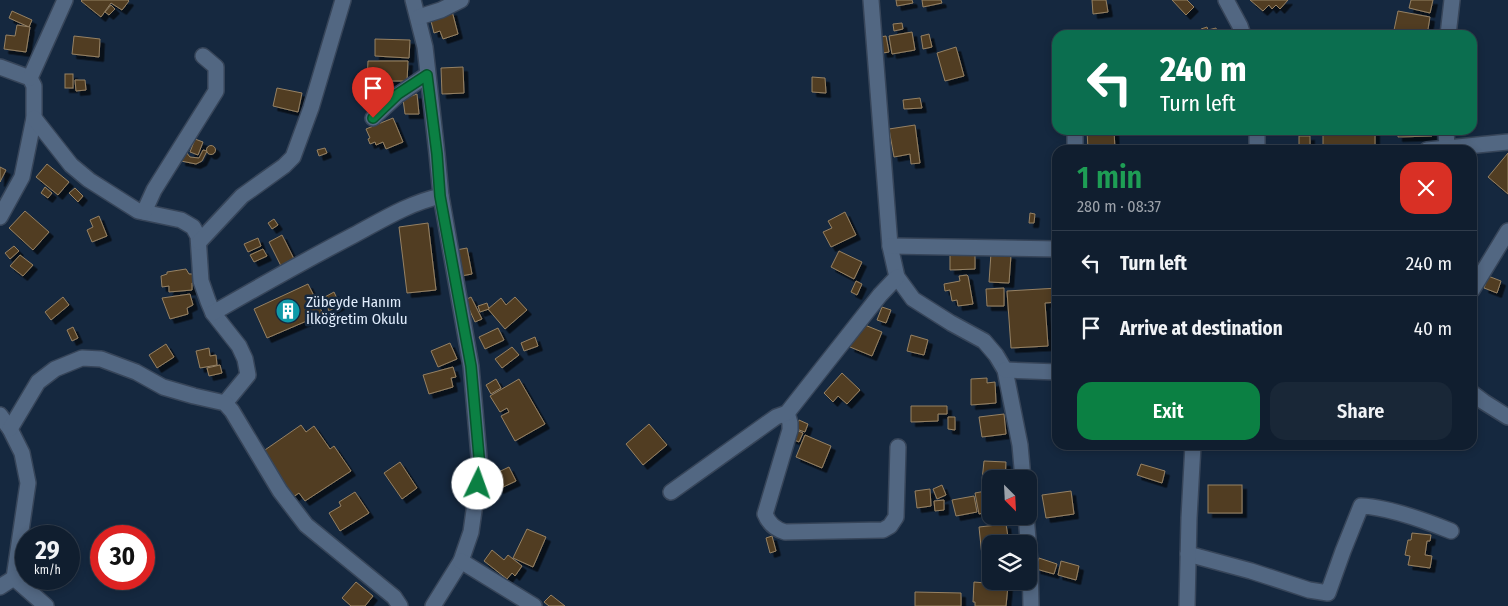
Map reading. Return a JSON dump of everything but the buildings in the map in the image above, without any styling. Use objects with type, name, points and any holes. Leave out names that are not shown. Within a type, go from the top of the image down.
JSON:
[{"type":"street","points":[[30,78],[65,0]]},
{"type":"street","points":[[198,242],[242,196],[284,166],[293,157],[311,108],[343,0]]},
{"type":"street","points":[[413,0],[419,17],[425,47],[440,196],[471,366],[480,468],[471,532],[461,561],[433,606]]},
{"type":"street","points":[[419,17],[461,0]]},
{"type":"street","points":[[871,0],[890,246],[897,276],[913,299],[984,341],[996,355],[1005,370],[1020,445],[1022,470]]},
{"type":"street","points":[[1226,0],[1241,30]]},
{"type":"street","points":[[1449,30],[1452,0]]},
{"type":"street","points":[[144,212],[154,190],[216,91],[216,67],[203,56]]},
{"type":"street","points":[[0,67],[30,78],[34,86],[34,118],[22,177],[0,217]]},
{"type":"street","points":[[373,118],[398,94],[427,75]]},
{"type":"street","points":[[34,118],[71,165],[89,180],[138,211],[181,220],[192,227],[198,236],[201,281],[208,301],[213,313],[239,346],[248,375],[225,403]]},
{"type":"street","points":[[1471,145],[1508,142]]},
{"type":"street","points":[[213,313],[405,208],[440,196]]},
{"type":"street","points":[[1477,282],[1508,231]]},
{"type":"street","points":[[890,246],[1052,249]]},
{"type":"street","points":[[671,492],[776,417],[787,413],[897,276]]},
{"type":"street","points":[[10,429],[38,382],[55,369],[82,358],[101,359],[136,372],[163,387],[225,403],[232,411],[280,491],[306,525],[394,598],[400,606]]},
{"type":"street","points":[[1005,370],[1052,372]]},
{"type":"street","points":[[1477,396],[1508,417]]},
{"type":"street","points":[[787,413],[790,430],[765,514],[770,524],[780,530],[791,532],[883,530],[890,526],[896,517],[898,447]]},
{"type":"street","points":[[0,415],[10,429],[22,453],[28,483],[14,578],[0,587]]},
{"type":"street","points":[[1187,606],[1193,450]]},
{"type":"street","points":[[1188,554],[1251,571],[1309,590],[1328,593],[1361,506],[1372,506],[1424,520],[1451,531]]},
{"type":"street","points":[[1027,525],[1031,606]]},
{"type":"street","points":[[461,561],[534,606]]},
{"type":"street","points":[[14,578],[46,606]]},
{"type":"place","name":"Zübeyde Hanım İlköğretim Okulu","points":[[288,311]]},
{"type":"route","points":[[373,118],[398,94],[427,75],[437,154],[440,196],[471,366],[480,468],[478,484]]}]
